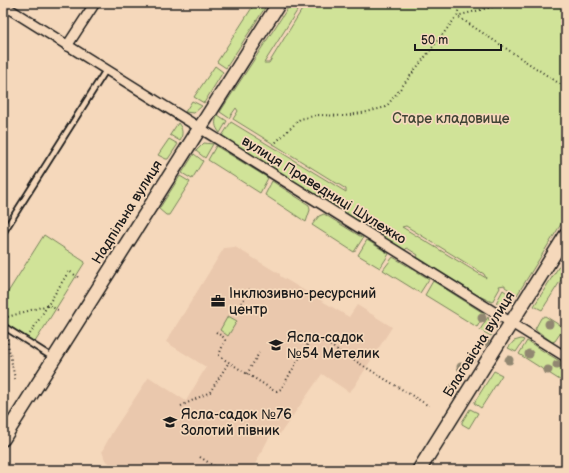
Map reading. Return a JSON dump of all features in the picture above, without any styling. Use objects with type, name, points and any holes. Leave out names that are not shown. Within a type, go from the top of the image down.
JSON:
[{"type":"main road","name":"Надпільна вулиця","points":[[3,439],[279,3]]},
{"type":"main road","name":"Благовісна вулиця","points":[[419,470],[566,235]]},
{"type":"street","points":[[67,46],[95,3]]},
{"type":"street","name":"вулиця Праведниці Шулежко","points":[[3,5],[566,357]]},
{"type":"lane","points":[[3,233],[106,70]]},
{"type":"lane","points":[[4,327],[54,358]]},
{"type":"path","points":[[272,145],[300,120],[319,115],[344,116],[386,107],[457,16],[460,3]]},
{"type":"path","points":[[457,16],[507,3]]},
{"type":"path","points":[[457,16],[566,88]]},
{"type":"path","points":[[26,340],[69,271],[78,277]]},
{"type":"path","points":[[237,310],[250,289]]},
{"type":"path","points":[[3,319],[48,305],[58,310]]},
{"type":"path","points":[[4,327],[15,378]]},
{"type":"path","points":[[216,332],[225,340],[219,355],[274,390],[277,391],[281,389],[313,335],[429,406]]},
{"type":"path","points":[[247,374],[260,353]]},
{"type":"path","points":[[181,406],[210,392],[228,362]]},
{"type":"path","points":[[200,458],[217,468]]},
{"type":"shaded area","name":"Ясла-садок №54 Метелик","points":[[235,247],[349,317],[357,305],[392,327],[354,387],[349,392],[322,374],[279,435],[272,432],[252,470],[238,470],[234,468],[232,470],[119,470],[105,460],[102,451],[113,431],[149,377],[186,401],[206,367],[166,342],[224,248]]},
{"type":"green space","points":[[255,3],[268,3],[226,68],[217,62]]},
{"type":"green space","name":"Старе кладовище","points":[[291,3],[302,3],[264,63],[269,63],[306,3],[566,3],[566,216],[517,295],[505,287],[505,285],[499,286],[500,288],[492,302],[479,296],[417,257],[418,255],[407,248],[405,250],[222,136],[231,122],[346,192],[346,189],[233,119],[238,111],[236,108],[229,118],[220,112]],"holes":[[[406,226],[484,274],[486,278],[402,227]]]},
{"type":"green space","points":[[215,66],[223,72],[204,103],[194,97]]},
{"type":"green space","points":[[192,101],[202,106],[194,113],[185,112]]},
{"type":"green space","points":[[218,115],[227,121],[220,133],[216,124]]},
{"type":"green space","points":[[178,123],[182,132],[180,141],[170,135]]},
{"type":"green space","points":[[169,139],[178,144],[168,159],[166,159],[158,155]]},
{"type":"green space","points":[[204,143],[213,144],[205,158],[196,151]]},
{"type":"green space","points":[[216,146],[268,178],[260,193],[208,160]]},
{"type":"green space","points":[[194,154],[203,161],[192,179],[182,173]]},
{"type":"green space","points":[[180,176],[190,182],[169,215],[166,215],[159,209]]},
{"type":"green space","points":[[272,181],[309,205],[310,210],[306,222],[265,195]]},
{"type":"green space","points":[[324,214],[363,238],[354,252],[312,225],[319,216]]},
{"type":"green space","points":[[44,235],[85,262],[35,342],[3,322],[3,300]]},
{"type":"green space","points":[[367,240],[389,254],[380,268],[358,255]]},
{"type":"green space","points":[[566,255],[566,272],[542,310],[534,306]]},
{"type":"green space","points":[[393,257],[429,279],[420,293],[383,270]]},
{"type":"green space","points":[[433,281],[485,314],[477,327],[425,295]]},
{"type":"green space","points":[[503,290],[514,298],[508,302],[496,303]]},
{"type":"green space","points":[[228,316],[237,321],[228,336],[220,330]]},
{"type":"green space","points":[[545,316],[564,328],[555,341],[552,342],[535,329],[541,318]]},
{"type":"green space","points":[[488,317],[492,329],[491,336],[480,330]]},
{"type":"green space","points":[[521,339],[524,340],[516,352],[508,348],[514,341]]},
{"type":"green space","points":[[527,341],[566,365],[566,384],[519,354]]},
{"type":"green space","points":[[494,371],[502,375],[481,408],[474,403]]},
{"type":"green space","points":[[470,409],[478,413],[469,428],[462,424],[462,422]]},
{"type":"place","name":"Інклюзивно-ресурсний центр","points":[[218,301]]},
{"type":"place","name":"Ясла-садок №54 Метелик","points":[[276,345]]},
{"type":"place","name":"Ясла-садок №76 Золотий півник","points":[[170,422]]}]
